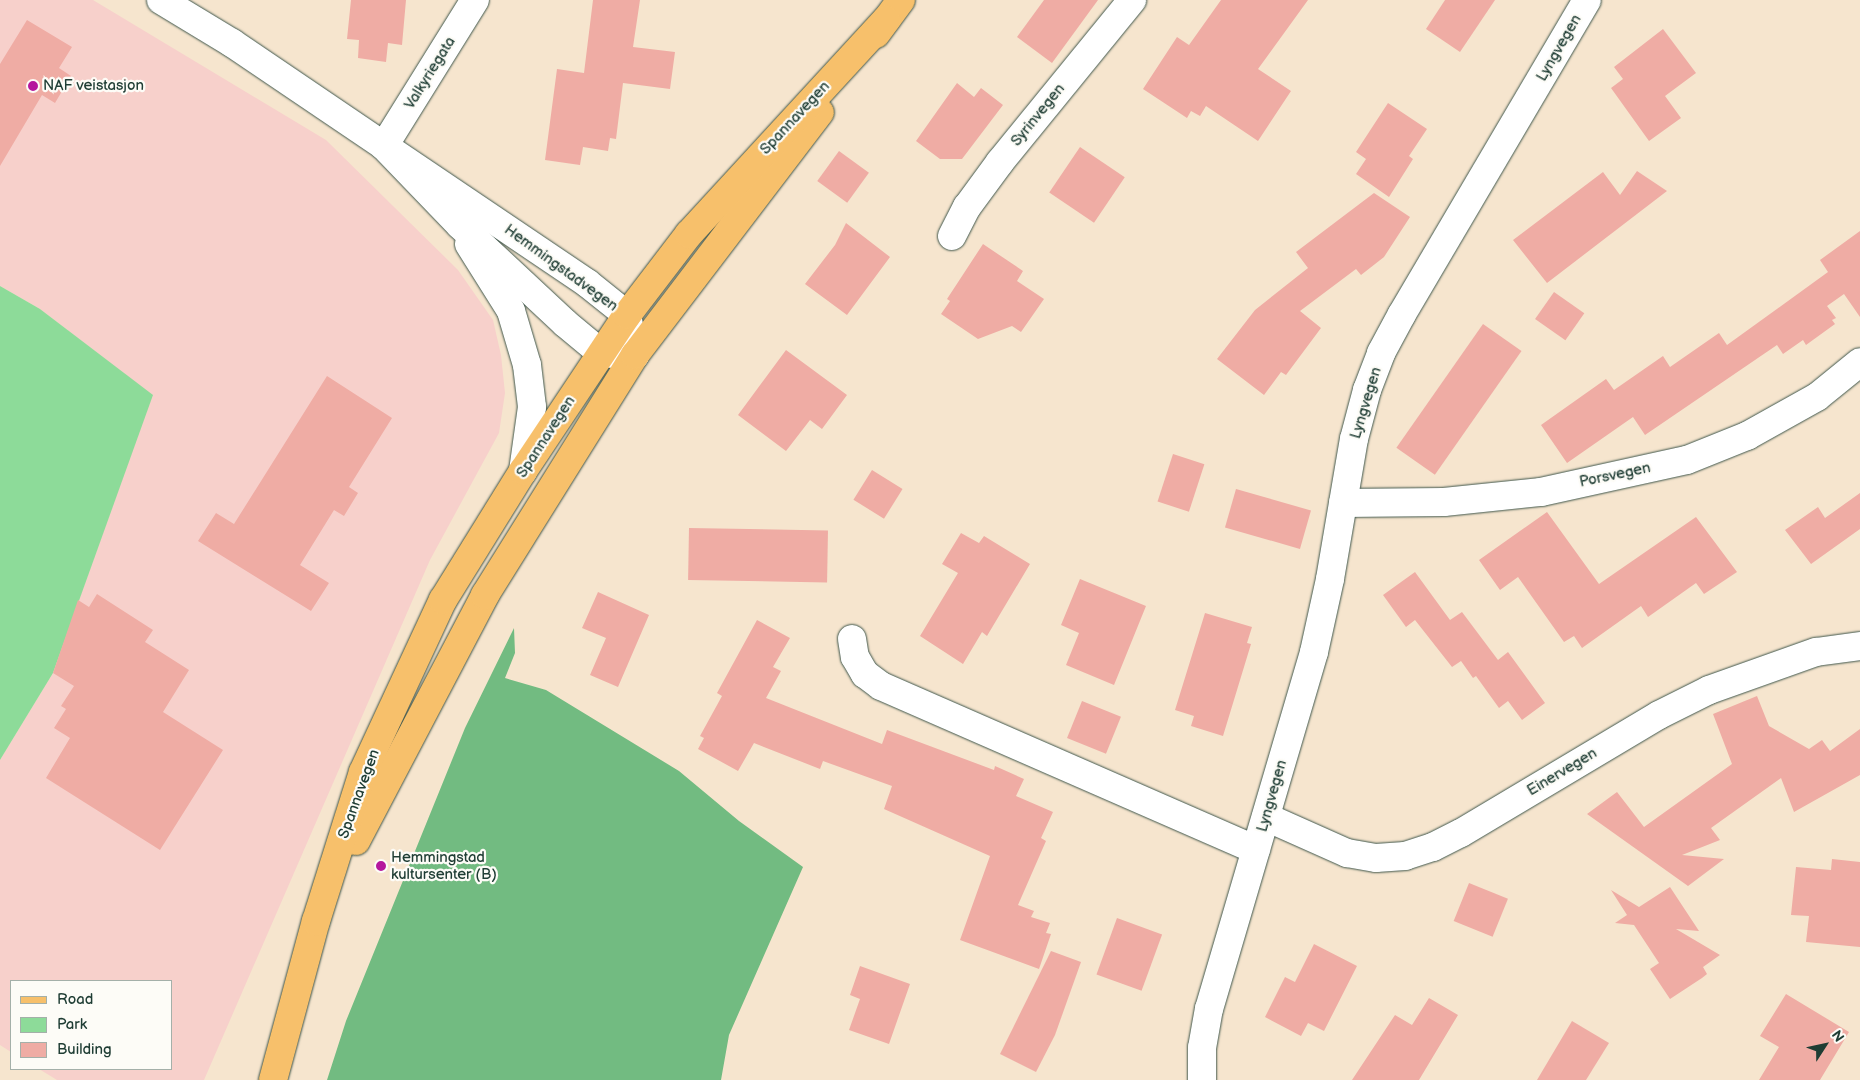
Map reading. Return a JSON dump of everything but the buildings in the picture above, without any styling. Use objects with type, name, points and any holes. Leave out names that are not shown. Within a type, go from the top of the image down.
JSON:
[{"type":"main road","name":"Spannavegen","points":[[273,1080],[316,921],[364,772],[443,600],[523,471],[626,315],[689,234],[893,10]]},
{"type":"main road","name":"Spannavegen","points":[[316,921],[459,640],[635,355],[789,156],[893,10]]},
{"type":"street","name":"Hemmingstadvegen","points":[[161,0],[232,43],[587,283],[626,315],[635,355]]},
{"type":"street","name":"Valkyriegata","points":[[384,146],[475,0]]},
{"type":"street","name":"Syrinvegen","points":[[952,236],[967,207],[1000,162],[1132,0]]},
{"type":"street","name":"Lyngvegen","points":[[1202,1080],[1202,1048],[1209,1009],[1314,652],[1354,440],[1381,352],[1587,0]]},
{"type":"street","name":"Hemmingstadvegen","points":[[384,146],[460,225],[601,353]]},
{"type":"street","points":[[460,225],[475,259],[511,311],[527,365],[532,407],[523,471]]},
{"type":"street","points":[[601,353],[635,355]]},
{"type":"street","name":"Porsvegen","points":[[1343,504],[1444,502],[1541,492],[1687,460],[1747,436],[1817,397],[1860,362]]},
{"type":"street","name":"Lyngvegen","points":[[852,639],[855,657],[864,674],[881,686],[1256,850]]},
{"type":"street","name":"Einervegen","points":[[1266,817],[1347,853],[1376,858],[1405,856],[1433,847],[1461,833],[1659,715],[1709,690],[1816,652],[1860,646]]},
{"type":"shaded area","points":[[0,0],[93,0],[326,140],[458,270],[493,320],[501,355],[505,393],[499,433],[430,560],[204,1080],[57,1080],[41,1070],[172,1070],[172,980],[10,980],[10,1051],[0,1045],[0,760],[53,673],[152,395],[40,309],[0,286]]},
{"type":"green space","points":[[0,286],[40,309],[153,395],[53,673],[0,760]]},
{"type":"green space","points":[[514,628],[515,653],[505,678],[546,690],[679,771],[739,821],[803,867],[729,1035],[721,1080],[327,1080],[346,1021],[465,728]]},
{"type":"place","name":"NAF veistasjon","points":[[33,86]]},
{"type":"place","name":"Hemmingstad kultursenter (B)","points":[[381,866]]}]
